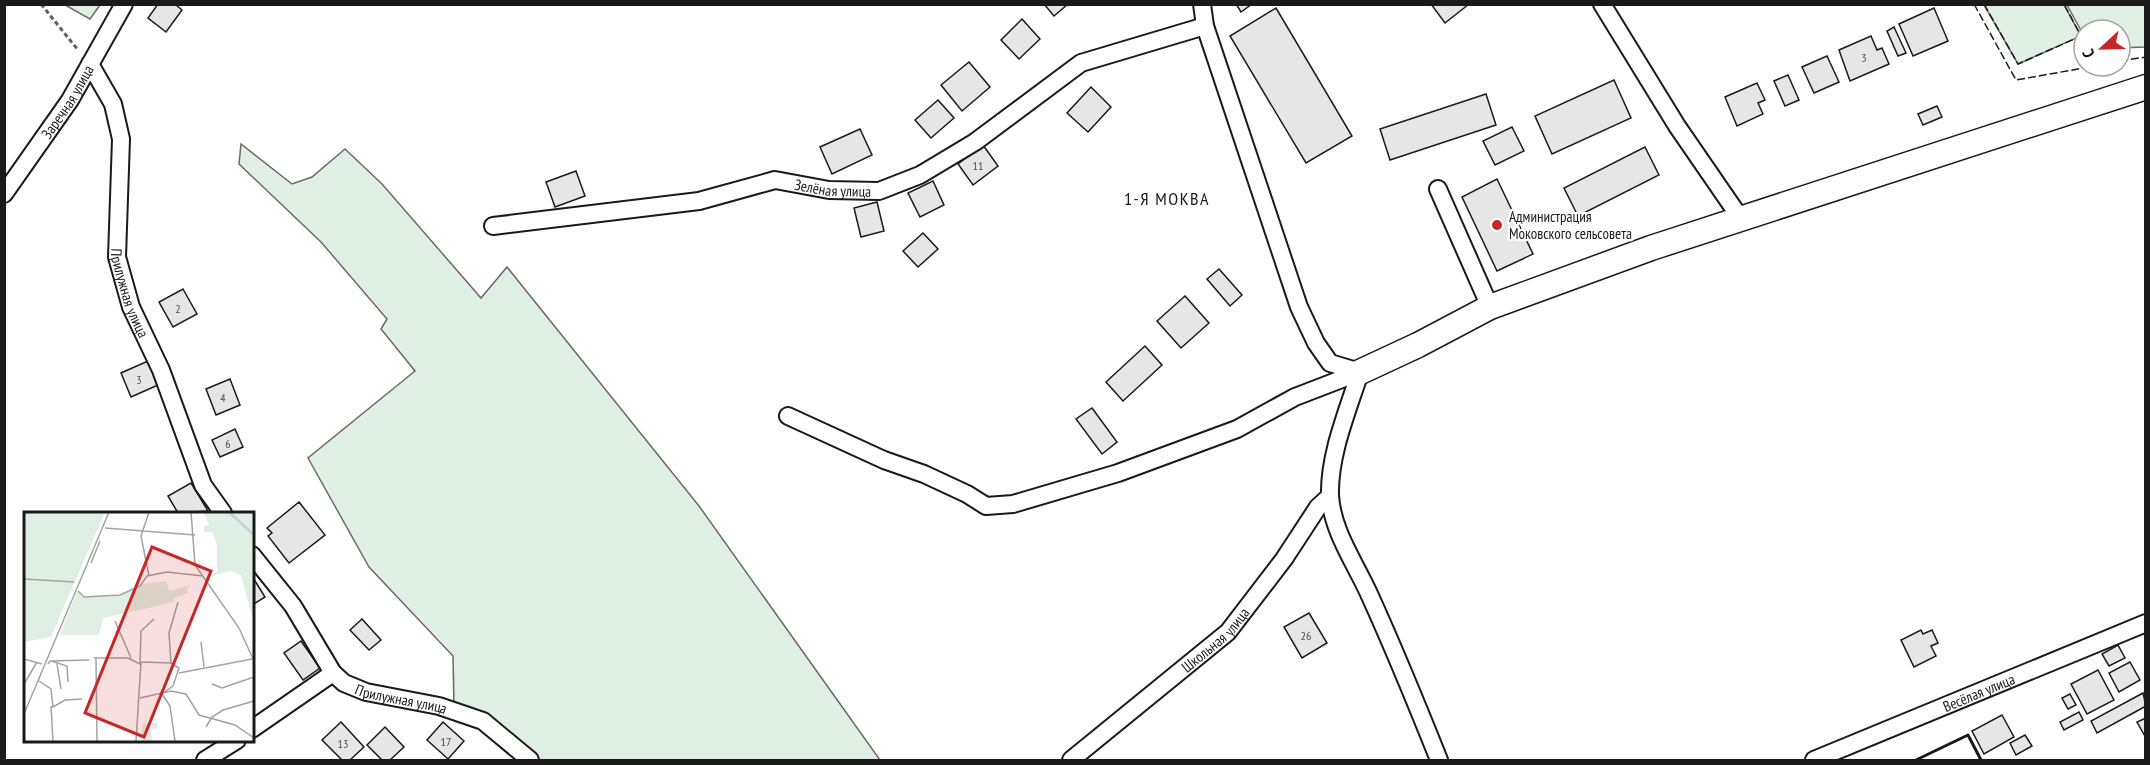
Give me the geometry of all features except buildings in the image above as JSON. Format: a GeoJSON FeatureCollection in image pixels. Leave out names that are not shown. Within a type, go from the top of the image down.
{"type":"FeatureCollection","features":[{"type":"Feature","properties":{"kind":"street","name":"Заречная улица"},"geometry":{"type":"LineString","coordinates":[[4,194],[70,100],[124,4]]}},
{"type":"Feature","properties":{"kind":"street"},"geometry":{"type":"LineString","coordinates":[[1202,4],[1205,26],[1299,308],[1316,343],[1330,363],[1360,372]]}},
{"type":"Feature","properties":{"kind":"street"},"geometry":{"type":"LineString","coordinates":[[1602,4],[1677,126],[1741,219]]}},
{"type":"Feature","properties":{"kind":"street","name":"Зелёная улица"},"geometry":{"type":"LineString","coordinates":[[493,226],[699,201],[775,180],[829,190],[879,191],[920,175],[975,142],[1081,63],[1205,26]]}},
{"type":"Feature","properties":{"kind":"street","name":"Прилужная улица"},"geometry":{"type":"LineString","coordinates":[[90,64],[114,104],[121,139],[117,257],[131,306],[161,370],[203,485],[222,512]]}},
{"type":"Feature","properties":{"kind":"street"},"geometry":{"type":"LineString","coordinates":[[788,416],[884,460],[924,474],[967,494],[986,506],[1013,504],[1118,473],[1237,429],[1295,397],[1360,372],[1490,307],[1651,248],[2145,87]]}},
{"type":"Feature","properties":{"kind":"street"},"geometry":{"type":"LineString","coordinates":[[1438,189],[1490,307]]}},
{"type":"Feature","properties":{"kind":"street"},"geometry":{"type":"LineString","coordinates":[[1360,372],[1337,449],[1330,495],[1338,535],[1358,570],[1401,664],[1439,760]]}},
{"type":"Feature","properties":{"kind":"street","name":"Школьная улица"},"geometry":{"type":"LineString","coordinates":[[1071,760],[1228,632],[1284,559],[1318,507],[1330,495]]}},
{"type":"Feature","properties":{"kind":"street","name":"Прилужная улица"},"geometry":{"type":"LineString","coordinates":[[254,557],[294,606],[333,673],[345,683],[366,692],[439,706],[483,722],[530,760]]}},
{"type":"Feature","properties":{"kind":"street","name":"Весёлая улица"},"geometry":{"type":"LineString","coordinates":[[1814,760],[2145,623]]}},
{"type":"Feature","properties":{"kind":"street"},"geometry":{"type":"LineString","coordinates":[[254,728],[333,673]]}},
{"type":"Feature","properties":{"kind":"street"},"geometry":{"type":"LineString","coordinates":[[205,760],[235,741]]}},
{"type":"Feature","properties":{"kind":"path"},"geometry":{"type":"LineString","coordinates":[[41,4],[90,64]]}},
{"type":"Feature","properties":{"kind":"green space"},"geometry":{"type":"Polygon","coordinates":[[[100,4],[90,19],[65,5],[100,4]]]}},
{"type":"Feature","properties":{"kind":"green space"},"geometry":{"type":"Polygon","coordinates":[[[1984,5],[2064,5],[2072,20],[2072,40],[2018,64],[1984,5]]]}},
{"type":"Feature","properties":{"kind":"green space"},"geometry":{"type":"Polygon","coordinates":[[[2067,5],[2145,5],[2145,47],[2132,48],[2132,18],[2074,18],[2067,5]]]}},
{"type":"Feature","properties":{"kind":"green space"},"geometry":{"type":"Polygon","coordinates":[[[241,144],[292,184],[312,177],[345,149],[382,184],[481,298],[507,267],[699,506],[880,760],[537,760],[454,707],[453,656],[369,567],[308,458],[415,371],[381,329],[387,319],[321,242],[239,164],[241,144]]]}},
{"type":"Feature","properties":{"kind":"fence"},"geometry":{"type":"LineString","coordinates":[[1974,4],[2016,80],[2072,70]]}},
{"type":"Feature","properties":{"kind":"fence"},"geometry":{"type":"LineString","coordinates":[[1984,4],[2018,64],[2081,36],[2064,4]]}},
{"type":"Feature","properties":{"kind":"fence"},"geometry":{"type":"LineString","coordinates":[[2132,59],[2146,57]]}},
{"type":"Feature","properties":{"kind":"wall"},"geometry":{"type":"LineString","coordinates":[[1916,760],[1968,735],[1981,760]]}},
{"type":"Feature","properties":{"kind":"place","name":"Администрация Моковского сельсовета"},"geometry":{"type":"Point","coordinates":[1497,225]}},
{"type":"Feature","properties":{"kind":"district","name":"1-Я МОКВА"},"geometry":{"type":"Point","coordinates":[1167,198]}}]}
